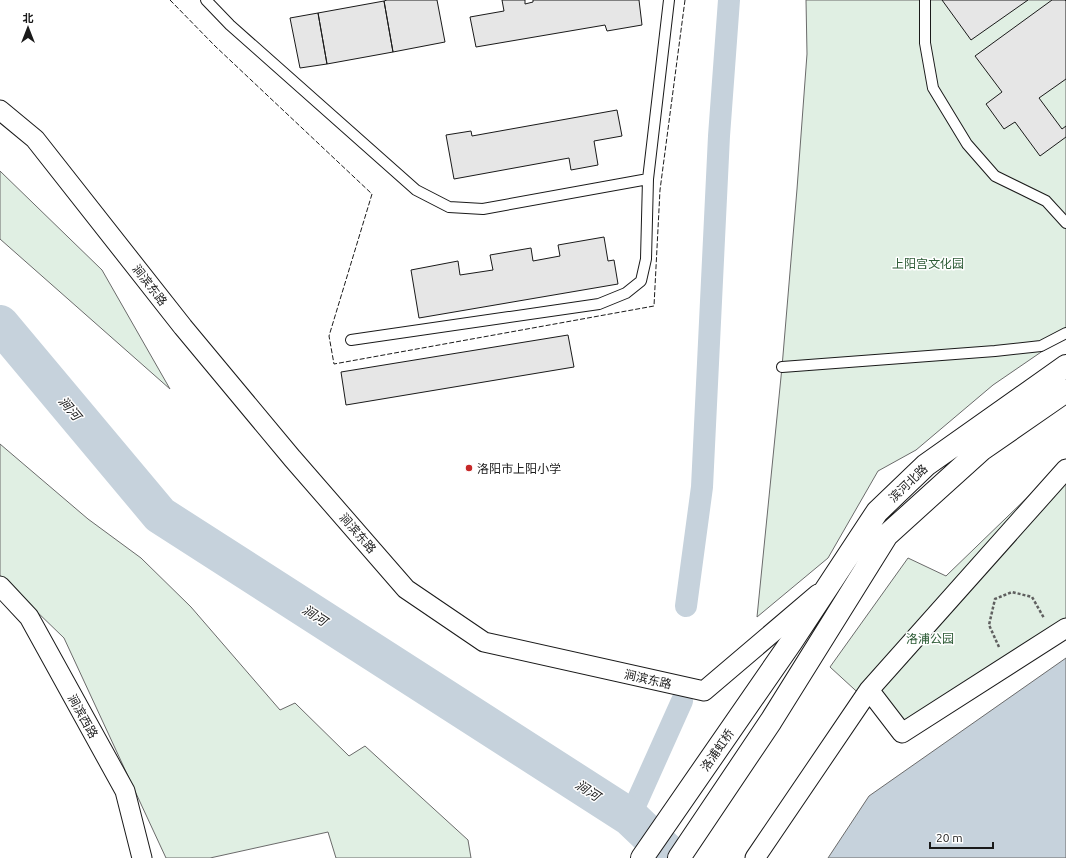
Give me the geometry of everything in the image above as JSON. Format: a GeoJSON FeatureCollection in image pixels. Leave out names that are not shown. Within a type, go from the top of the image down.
{"type":"FeatureCollection","features":[{"type":"Feature","properties":{"kind":"main road","name":"滨河北路"},"geometry":{"type":"LineString","coordinates":[[792,641],[877,512],[926,465],[1066,366]]}},
{"type":"Feature","properties":{"kind":"main road","name":"滨河北路"},"geometry":{"type":"LineString","coordinates":[[679,858],[771,721],[888,535],[981,450],[1066,391]]}},
{"type":"Feature","properties":{"kind":"main road","name":"洛浦虹桥"},"geometry":{"type":"LineString","coordinates":[[642,858],[792,641]]}},
{"type":"Feature","properties":{"kind":"street","name":"涧滨东路"},"geometry":{"type":"LineString","coordinates":[[0,110],[35,139],[188,333],[292,458],[406,589],[484,642],[704,691],[822,591],[828,588]]}},
{"type":"Feature","properties":{"kind":"street"},"geometry":{"type":"LineString","coordinates":[[755,858],[869,690],[1066,469]]}},
{"type":"Feature","properties":{"kind":"street","name":"涧滨西路"},"geometry":{"type":"LineString","coordinates":[[0,586],[30,618],[125,791],[142,858]]}},
{"type":"Feature","properties":{"kind":"street"},"geometry":{"type":"LineString","coordinates":[[869,690],[902,733],[1010,662],[1061,631]]}},
{"type":"Feature","properties":{"kind":"lane"},"geometry":{"type":"LineString","coordinates":[[206,0],[230,25],[416,190],[449,207],[484,209],[648,179]]}},
{"type":"Feature","properties":{"kind":"lane"},"geometry":{"type":"LineString","coordinates":[[351,340],[599,304],[626,293],[641,281],[646,259],[648,179],[669,0]]}},
{"type":"Feature","properties":{"kind":"lane"},"geometry":{"type":"LineString","coordinates":[[925,0],[925,43],[933,88],[967,144],[995,176],[1046,201],[1066,223]]}},
{"type":"Feature","properties":{"kind":"lane"},"geometry":{"type":"LineString","coordinates":[[782,367],[1041,346],[1066,333]]}},
{"type":"Feature","properties":{"kind":"path"},"geometry":{"type":"LineString","coordinates":[[1010,662],[1001,651],[989,624],[995,599],[1012,592],[1032,597],[1061,631]]}},
{"type":"Feature","properties":{"kind":"green space","name":"上阳宫文化园"},"geometry":{"type":"Polygon","coordinates":[[[806,0],[1066,0],[1066,335],[993,385],[916,450],[878,471],[828,558],[757,617],[782,367],[797,189],[807,54],[806,0]]]}},
{"type":"Feature","properties":{"kind":"green space"},"geometry":{"type":"Polygon","coordinates":[[[0,171],[102,270],[170,389],[0,239],[0,171]]]}},
{"type":"Feature","properties":{"kind":"green space"},"geometry":{"type":"Polygon","coordinates":[[[0,444],[88,519],[141,558],[191,607],[280,710],[295,703],[349,756],[365,746],[468,840],[471,858],[336,858],[328,832],[210,858],[166,858],[64,638],[0,576],[0,444]]]}},
{"type":"Feature","properties":{"kind":"green space","name":"洛浦公园"},"geometry":{"type":"Polygon","coordinates":[[[1066,460],[1066,628],[902,733],[830,667],[908,558],[946,576],[1066,460]]]}},
{"type":"Feature","properties":{"kind":"shaded area"},"geometry":{"type":"Polygon","coordinates":[[[1066,658],[1066,858],[828,858],[869,796],[1066,658]]]}},
{"type":"Feature","properties":{"kind":"building"},"geometry":{"type":"Polygon","coordinates":[[[437,0],[445,42],[393,52],[384,1],[437,0]]]}},
{"type":"Feature","properties":{"kind":"building"},"geometry":{"type":"Polygon","coordinates":[[[502,0],[525,0],[525,4],[533,2],[533,0],[639,0],[642,25],[607,31],[605,25],[476,47],[470,17],[504,11],[502,0]]]}},
{"type":"Feature","properties":{"kind":"building"},"geometry":{"type":"Polygon","coordinates":[[[942,0],[1028,0],[971,40],[942,0]]]}},
{"type":"Feature","properties":{"kind":"building"},"geometry":{"type":"Polygon","coordinates":[[[1052,0],[1066,1],[1066,79],[1039,98],[1062,129],[1066,126],[1066,137],[1040,156],[1015,122],[1004,129],[986,104],[1002,92],[975,56],[1052,0]]]}},
{"type":"Feature","properties":{"kind":"building"},"geometry":{"type":"Polygon","coordinates":[[[384,1],[393,52],[327,64],[318,13],[384,1]]]}},
{"type":"Feature","properties":{"kind":"building"},"geometry":{"type":"Polygon","coordinates":[[[318,13],[327,64],[300,68],[290,18],[318,13]]]}},
{"type":"Feature","properties":{"kind":"building"},"geometry":{"type":"Polygon","coordinates":[[[617,110],[622,136],[594,141],[598,165],[571,170],[569,158],[454,179],[446,135],[471,131],[472,136],[617,110]]]}},
{"type":"Feature","properties":{"kind":"building"},"geometry":{"type":"Polygon","coordinates":[[[604,237],[608,261],[614,260],[618,284],[419,318],[411,270],[458,261],[460,275],[493,270],[490,255],[531,248],[533,261],[560,256],[558,245],[604,237]]]}},
{"type":"Feature","properties":{"kind":"building"},"geometry":{"type":"Polygon","coordinates":[[[568,335],[574,367],[346,405],[341,372],[568,335]]]}},
{"type":"Feature","properties":{"kind":"waterway"},"geometry":{"type":"LineString","coordinates":[[686,606],[702,487],[719,136],[729,0]]}},
{"type":"Feature","properties":{"kind":"waterway","name":"涧河"},"geometry":{"type":"LineString","coordinates":[[0,324],[160,515],[630,817],[673,858]]}},
{"type":"Feature","properties":{"kind":"waterway"},"geometry":{"type":"LineString","coordinates":[[630,817],[682,701]]}},
{"type":"Feature","properties":{"kind":"fence"},"geometry":{"type":"LineString","coordinates":[[170,0],[215,46],[372,194],[329,336],[334,364],[654,306],[660,190],[685,0]]}},
{"type":"Feature","properties":{"kind":"place","name":"洛阳市上阳小学"},"geometry":{"type":"Point","coordinates":[469,468]}}]}
